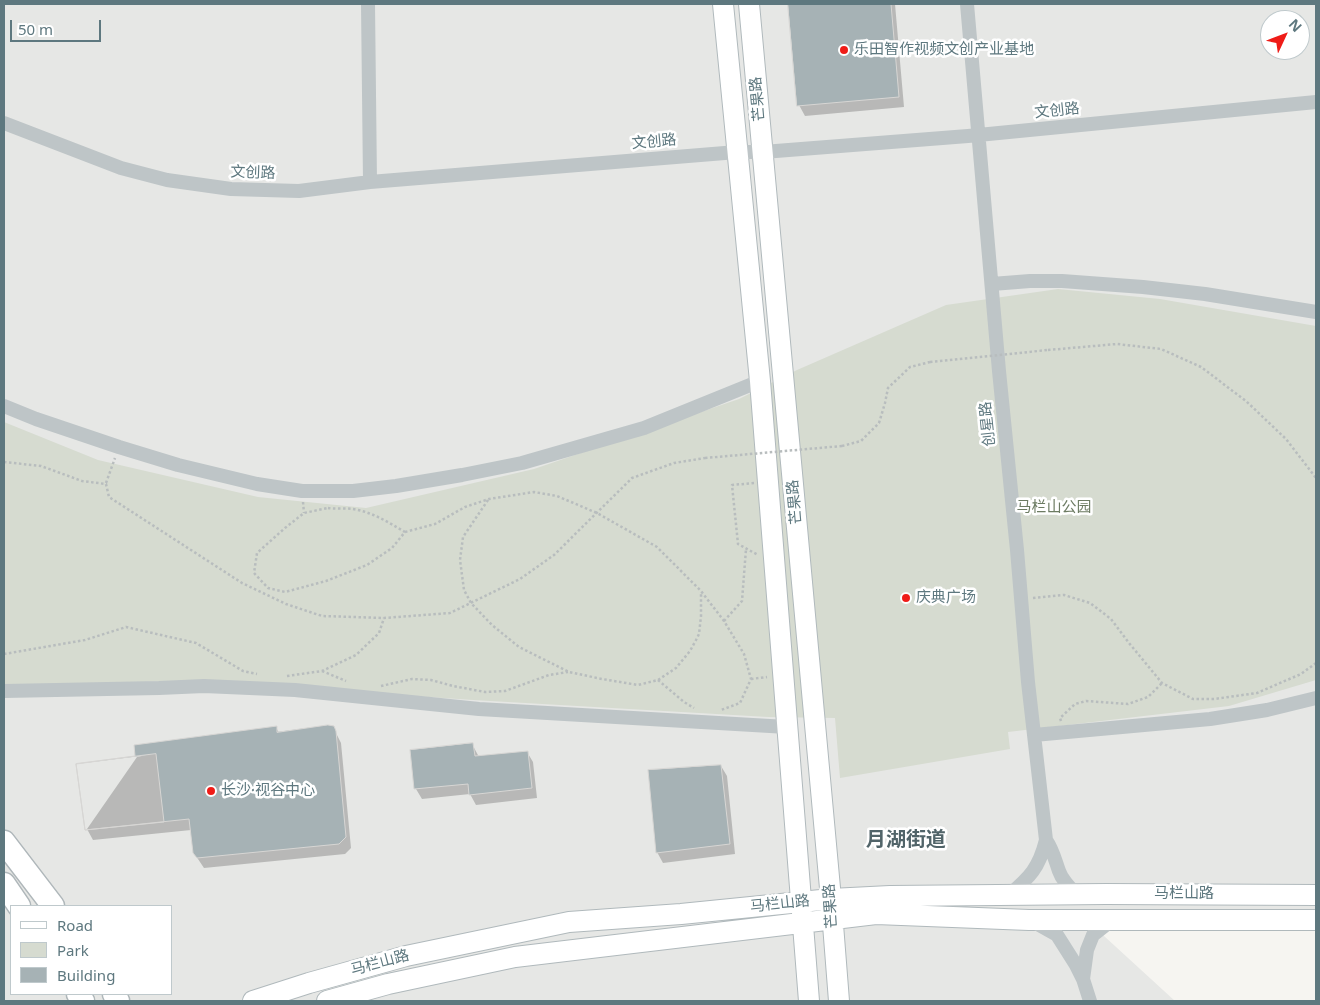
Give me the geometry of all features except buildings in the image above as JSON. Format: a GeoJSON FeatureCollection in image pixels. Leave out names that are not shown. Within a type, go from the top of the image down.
{"type":"FeatureCollection","features":[{"type":"Feature","properties":{"kind":"main road","name":"芒果路"},"geometry":{"type":"LineString","coordinates":[[723,4],[760,381],[809,1001]]}},
{"type":"Feature","properties":{"kind":"main road","name":"芒果路"},"geometry":{"type":"LineString","coordinates":[[749,4],[839,1001]]}},
{"type":"Feature","properties":{"kind":"main road"},"geometry":{"type":"LineString","coordinates":[[4,842],[52,905]]}},
{"type":"Feature","properties":{"kind":"main road"},"geometry":{"type":"LineString","coordinates":[[4,884],[19,905]]}},
{"type":"Feature","properties":{"kind":"main road","name":"马栏山路"},"geometry":{"type":"LineString","coordinates":[[254,1001],[309,983],[406,956],[569,922],[681,914],[831,898],[1076,894],[1316,895]]}},
{"type":"Feature","properties":{"kind":"main road","name":"马栏山路"},"geometry":{"type":"LineString","coordinates":[[327,1001],[388,984],[515,957],[876,914],[1030,920],[1316,920]]}},
{"type":"Feature","properties":{"kind":"street"},"geometry":{"type":"LineString","coordinates":[[368,4],[370,182]]}},
{"type":"Feature","properties":{"kind":"street","name":"创星路"},"geometry":{"type":"LineString","coordinates":[[967,4],[1028,682],[1046,840]]}},
{"type":"Feature","properties":{"kind":"street","name":"文创路"},"geometry":{"type":"LineString","coordinates":[[4,123],[121,168],[167,180],[231,190],[299,191],[370,182],[737,152],[763,152],[979,135],[1316,102]]}},
{"type":"Feature","properties":{"kind":"street"},"geometry":{"type":"LineString","coordinates":[[992,284],[1054,281],[1143,287],[1205,294],[1316,312]]}},
{"type":"Feature","properties":{"kind":"street"},"geometry":{"type":"LineString","coordinates":[[4,406],[119,447],[178,465],[266,485],[302,491],[353,491],[462,475],[522,463],[644,428],[760,381]]}},
{"type":"Feature","properties":{"kind":"street"},"geometry":{"type":"LineString","coordinates":[[4,691],[204,686],[295,690],[479,709],[787,727]]}},
{"type":"Feature","properties":{"kind":"street"},"geometry":{"type":"LineString","coordinates":[[1034,735],[1210,719],[1267,710],[1316,698]]}},
{"type":"Feature","properties":{"kind":"street"},"geometry":{"type":"LineString","coordinates":[[1046,840],[1053,851],[1059,872],[1067,886],[1076,894]]}},
{"type":"Feature","properties":{"kind":"street"},"geometry":{"type":"LineString","coordinates":[[1009,895],[1033,873],[1043,853],[1046,840]]}},
{"type":"Feature","properties":{"kind":"street"},"geometry":{"type":"LineString","coordinates":[[1030,920],[1057,935],[1076,965],[1090,1001]]}},
{"type":"Feature","properties":{"kind":"street"},"geometry":{"type":"LineString","coordinates":[[1083,979],[1087,950],[1094,935],[1112,920]]}},
{"type":"Feature","properties":{"kind":"path"},"geometry":{"type":"LineString","coordinates":[[119,447],[106,484],[108,497],[242,583],[286,604],[322,616],[384,618],[450,613],[520,579],[554,555],[632,478],[674,463],[705,458],[842,446],[861,441],[879,423],[886,404],[888,388],[910,368],[930,362],[1117,344],[1161,349],[1201,367],[1246,401],[1280,433],[1316,478]]}},
{"type":"Feature","properties":{"kind":"path"},"geometry":{"type":"LineString","coordinates":[[4,462],[41,466],[82,481],[106,484]]}},
{"type":"Feature","properties":{"kind":"path"},"geometry":{"type":"LineString","coordinates":[[768,482],[732,485],[738,544],[774,565]]}},
{"type":"Feature","properties":{"kind":"path"},"geometry":{"type":"LineString","coordinates":[[405,532],[384,519],[368,512],[353,509],[328,508],[304,513],[257,553],[254,573],[268,588],[285,592],[367,565],[392,548],[405,532],[435,524],[465,507],[489,499],[534,492],[558,496],[597,513],[657,547],[701,591],[724,621],[744,654],[751,679],[740,703],[716,712]]}},
{"type":"Feature","properties":{"kind":"path"},"geometry":{"type":"LineString","coordinates":[[489,499],[463,537],[460,560],[464,590],[471,603],[492,625],[519,647],[569,672],[638,685],[658,680],[676,668],[690,651],[699,634],[701,591]]}},
{"type":"Feature","properties":{"kind":"path"},"geometry":{"type":"LineString","coordinates":[[724,621],[742,601],[746,549]]}},
{"type":"Feature","properties":{"kind":"path"},"geometry":{"type":"LineString","coordinates":[[266,594],[268,588]]}},
{"type":"Feature","properties":{"kind":"path"},"geometry":{"type":"LineString","coordinates":[[1021,599],[1064,595],[1090,603],[1111,619],[1162,684],[1193,700],[1214,699],[1267,690],[1301,674],[1316,663]]}},
{"type":"Feature","properties":{"kind":"path"},"geometry":{"type":"LineString","coordinates":[[280,677],[322,671],[356,655],[379,633],[384,618]]}},
{"type":"Feature","properties":{"kind":"path"},"geometry":{"type":"LineString","coordinates":[[4,654],[85,640],[126,627],[196,643],[244,671],[262,676]]}},
{"type":"Feature","properties":{"kind":"path"},"geometry":{"type":"LineString","coordinates":[[322,671],[345,681],[354,682]]}},
{"type":"Feature","properties":{"kind":"path"},"geometry":{"type":"LineString","coordinates":[[380,699],[380,686],[412,679],[431,680],[485,692],[505,691],[549,675],[569,672]]}},
{"type":"Feature","properties":{"kind":"path"},"geometry":{"type":"LineString","coordinates":[[658,680],[684,702],[697,710]]}},
{"type":"Feature","properties":{"kind":"path"},"geometry":{"type":"LineString","coordinates":[[1065,731],[1060,718],[1075,704],[1086,701],[1128,704],[1148,697],[1162,684]]}},
{"type":"Feature","properties":{"kind":"shaded area"},"geometry":{"type":"Polygon","coordinates":[[[4,4],[1316,4],[1316,915],[1080,914],[1175,1001],[4,1001],[4,4]]]}},
{"type":"Feature","properties":{"kind":"green space","name":"马栏山公园"},"geometry":{"type":"Polygon","coordinates":[[[1058,289],[1160,299],[1316,326],[1316,680],[1229,706],[1008,732],[1010,749],[840,778],[835,718],[768,717],[248,685],[4,685],[4,422],[98,460],[258,497],[366,508],[534,469],[739,399],[797,370],[946,305],[1058,289]]]}},
{"type":"Feature","properties":{"kind":"place","name":"乐田智作视频文创产业基地"},"geometry":{"type":"Point","coordinates":[844,50]}},
{"type":"Feature","properties":{"kind":"place","name":"庆典广场"},"geometry":{"type":"Point","coordinates":[906,598]}},
{"type":"Feature","properties":{"kind":"place","name":"长沙·视谷中心"},"geometry":{"type":"Point","coordinates":[211,791]}},
{"type":"Feature","properties":{"kind":"district","name":"月湖街道"},"geometry":{"type":"Point","coordinates":[906,840]}}]}
